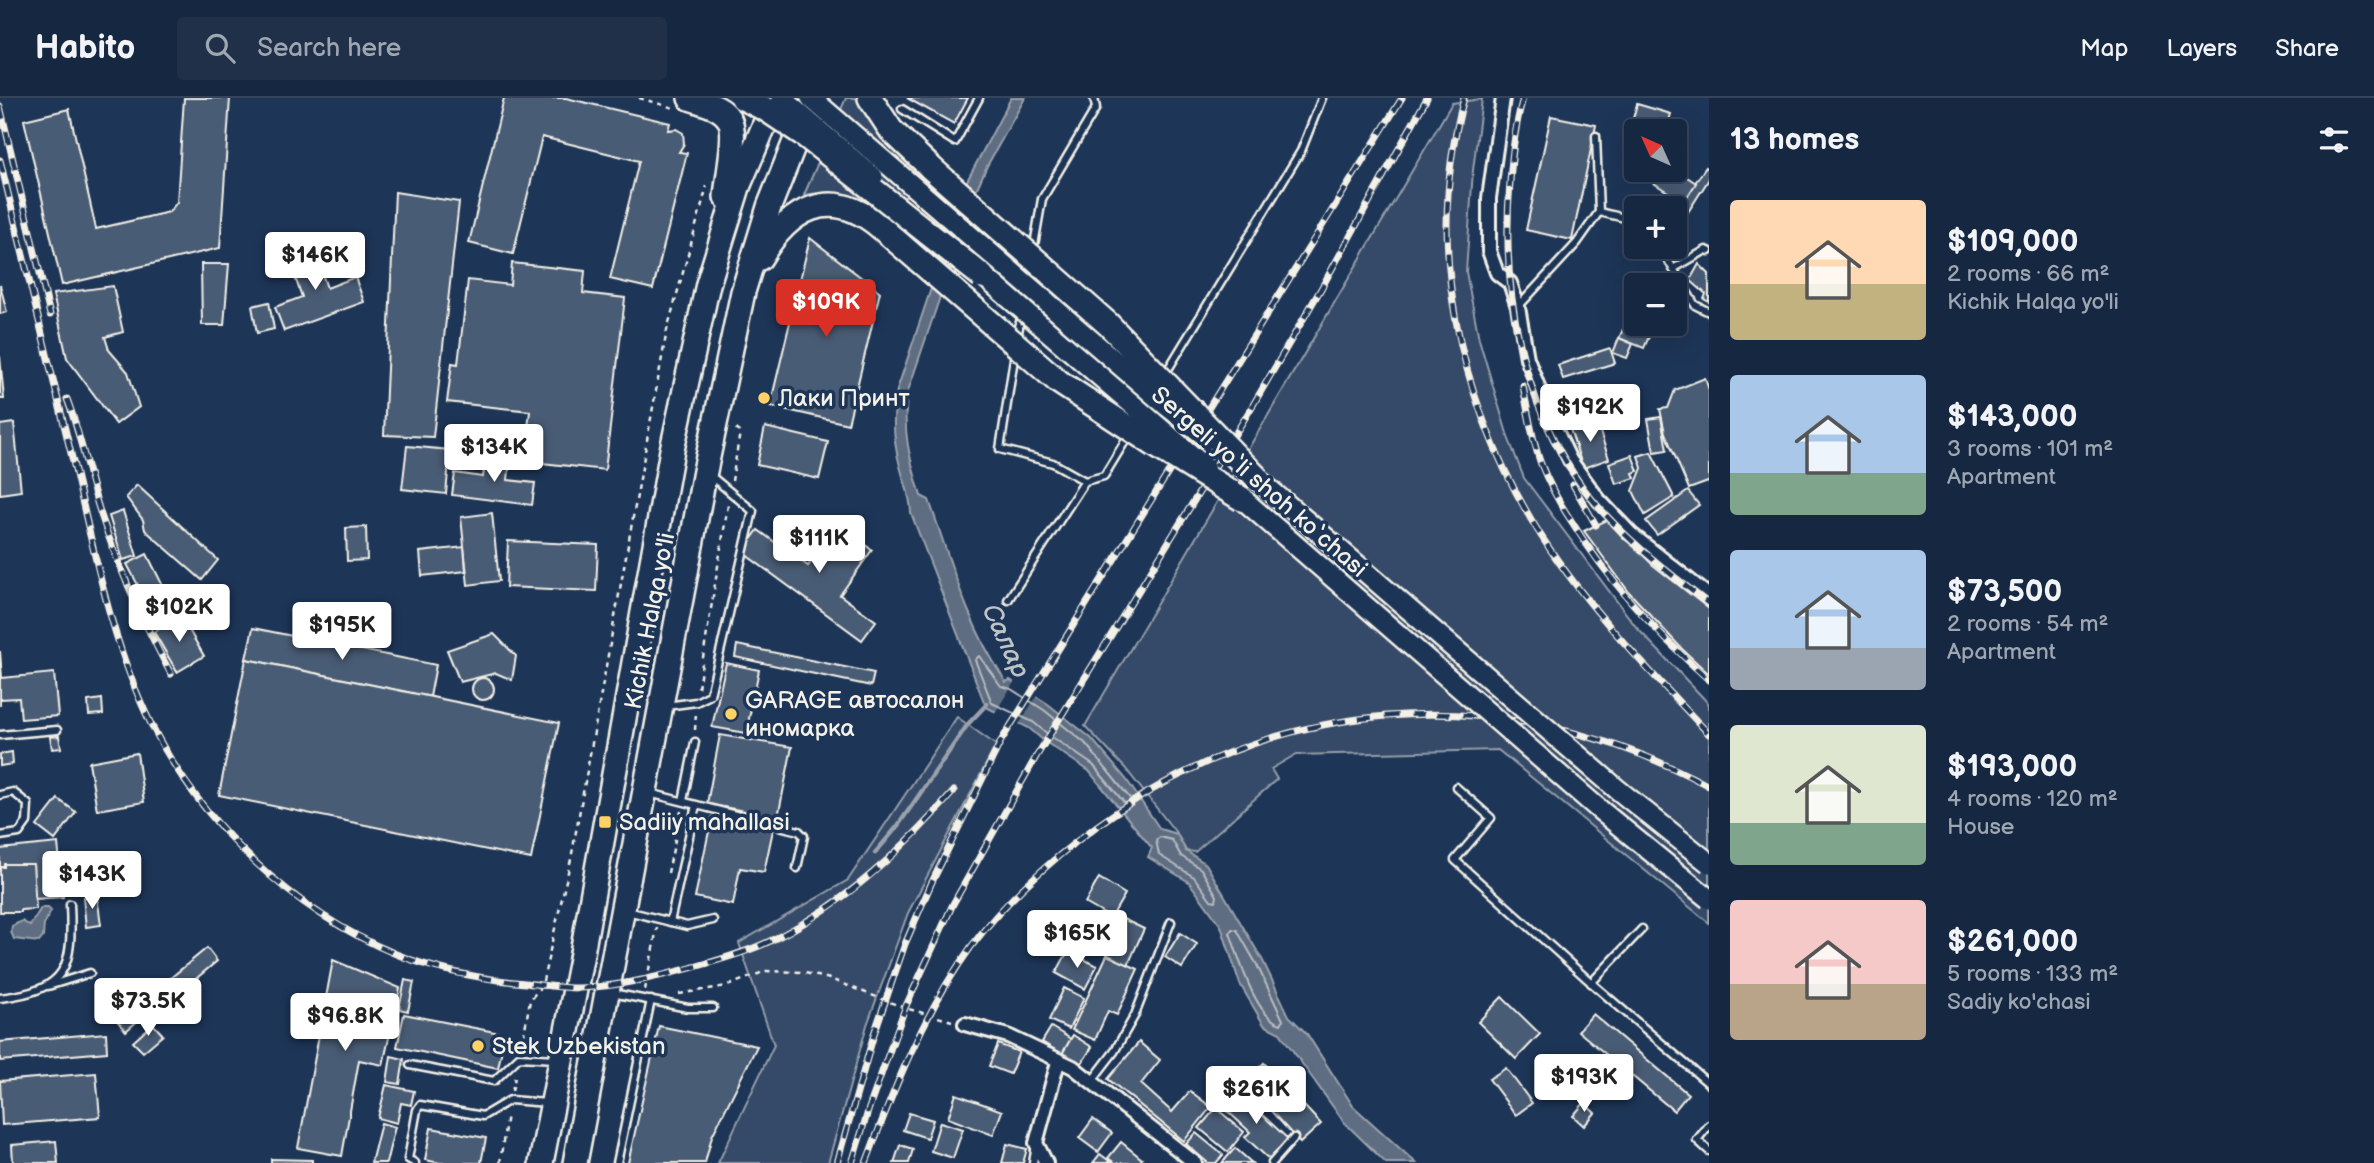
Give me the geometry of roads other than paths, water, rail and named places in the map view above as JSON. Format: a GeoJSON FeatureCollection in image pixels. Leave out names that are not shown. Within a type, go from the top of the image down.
{"type":"FeatureCollection","features":[{"type":"Feature","properties":{"kind":"highway"},"geometry":{"type":"LineString","coordinates":[[690,98],[717,108],[729,119],[732,127],[723,231]]}},
{"type":"Feature","properties":{"kind":"highway"},"geometry":{"type":"LineString","coordinates":[[743,98],[803,134],[982,276]]}},
{"type":"Feature","properties":{"kind":"highway","name":"Kichik Halqa yo'li"},"geometry":{"type":"LineString","coordinates":[[541,1163],[672,450],[708,284],[738,187],[779,98]]}},
{"type":"Feature","properties":{"kind":"highway","name":"Kichik Halqa yo'li"},"geometry":{"type":"LineString","coordinates":[[575,1163],[705,471],[743,292],[773,197],[812,98]]}},
{"type":"Feature","properties":{"kind":"highway"},"geometry":{"type":"LineString","coordinates":[[870,98],[891,130],[1108,324],[1258,478]]}},
{"type":"Feature","properties":{"kind":"highway"},"geometry":{"type":"LineString","coordinates":[[743,292],[770,243],[787,223],[805,210],[827,205],[859,212],[879,226],[1059,382],[1242,499]]}},
{"type":"Feature","properties":{"kind":"highway"},"geometry":{"type":"LineString","coordinates":[[612,786],[644,792]]}},
{"type":"Feature","properties":{"kind":"main road","name":"Sergeli yo‘li shoh ko‘chasi"},"geometry":{"type":"LineString","coordinates":[[779,98],[836,144],[982,276],[1600,810],[1709,898]]}},
{"type":"Feature","properties":{"kind":"main road","name":"Sergeli yo‘li shoh ko‘chasi"},"geometry":{"type":"LineString","coordinates":[[812,98],[1167,406],[1258,478],[1618,789],[1709,863]]}},
{"type":"Feature","properties":{"kind":"street"},"geometry":{"type":"LineString","coordinates":[[1503,98],[1489,198],[1489,251],[1497,273],[1510,283],[1518,307],[1527,358],[1557,434],[1576,470],[1599,500],[1631,534],[1709,596]]}},
{"type":"Feature","properties":{"kind":"street"},"geometry":{"type":"LineString","coordinates":[[965,1024],[1008,1036],[1073,1067],[1195,1163]]}},
{"type":"Feature","properties":{"kind":"street"},"geometry":{"type":"LineString","coordinates":[[1046,1163],[1036,1143],[1058,1062]]}},
{"type":"Feature","properties":{"kind":"lane"},"geometry":{"type":"LineString","coordinates":[[902,109],[955,142],[979,98]]}},
{"type":"Feature","properties":{"kind":"lane"},"geometry":{"type":"LineString","coordinates":[[1030,264],[1042,199],[1096,108],[1094,98]]}},
{"type":"Feature","properties":{"kind":"lane"},"geometry":{"type":"LineString","coordinates":[[1008,600],[1085,481],[1104,476],[1301,151],[1322,98]]}},
{"type":"Feature","properties":{"kind":"lane"},"geometry":{"type":"LineString","coordinates":[[1518,307],[1577,243],[1599,212],[1596,136]]}},
{"type":"Feature","properties":{"kind":"lane"},"geometry":{"type":"LineString","coordinates":[[1599,212],[1624,218]]}},
{"type":"Feature","properties":{"kind":"lane"},"geometry":{"type":"LineString","coordinates":[[1674,270],[1706,250],[1709,251]]}},
{"type":"Feature","properties":{"kind":"lane"},"geometry":{"type":"LineString","coordinates":[[1667,259],[1695,305],[1709,312]]}},
{"type":"Feature","properties":{"kind":"lane"},"geometry":{"type":"LineString","coordinates":[[1028,277],[1000,449],[1053,463],[1085,481]]}},
{"type":"Feature","properties":{"kind":"lane"},"geometry":{"type":"LineString","coordinates":[[661,707],[696,702],[710,695],[753,511],[705,471]]}},
{"type":"Feature","properties":{"kind":"lane"},"geometry":{"type":"LineString","coordinates":[[0,735],[57,730]]}},
{"type":"Feature","properties":{"kind":"lane"},"geometry":{"type":"LineString","coordinates":[[683,801],[695,742]]}},
{"type":"Feature","properties":{"kind":"lane"},"geometry":{"type":"LineString","coordinates":[[1456,787],[1490,818],[1455,860],[1591,983],[1709,1084]]}},
{"type":"Feature","properties":{"kind":"lane"},"geometry":{"type":"LineString","coordinates":[[0,795],[13,792],[28,804],[27,822],[19,833],[0,836]]}},
{"type":"Feature","properties":{"kind":"lane"},"geometry":{"type":"LineString","coordinates":[[644,792],[799,831],[804,836],[797,868]]}},
{"type":"Feature","properties":{"kind":"lane"},"geometry":{"type":"LineString","coordinates":[[670,922],[696,805]]}},
{"type":"Feature","properties":{"kind":"lane"},"geometry":{"type":"LineString","coordinates":[[46,987],[65,967],[68,958],[71,934],[70,904]]}},
{"type":"Feature","properties":{"kind":"lane"},"geometry":{"type":"LineString","coordinates":[[622,910],[687,926],[713,920]]}},
{"type":"Feature","properties":{"kind":"lane"},"geometry":{"type":"LineString","coordinates":[[1091,1082],[1114,1052],[1135,1015],[1171,922]]}},
{"type":"Feature","properties":{"kind":"lane"},"geometry":{"type":"LineString","coordinates":[[1591,983],[1642,929]]}},
{"type":"Feature","properties":{"kind":"lane"},"geometry":{"type":"LineString","coordinates":[[0,998],[28,995],[90,973]]}},
{"type":"Feature","properties":{"kind":"lane"},"geometry":{"type":"LineString","coordinates":[[606,992],[646,996],[688,1008],[713,1008]]}},
{"type":"Feature","properties":{"kind":"lane"},"geometry":{"type":"LineString","coordinates":[[617,1163],[646,996]]}},
{"type":"Feature","properties":{"kind":"lane"},"geometry":{"type":"LineString","coordinates":[[410,1065],[494,1081],[520,1057],[561,1059]]}},
{"type":"Feature","properties":{"kind":"lane"},"geometry":{"type":"LineString","coordinates":[[415,1163],[408,1159],[420,1105],[484,1116],[510,1100],[553,1103]]}},
{"type":"Feature","properties":{"kind":"lane"},"geometry":{"type":"LineString","coordinates":[[1709,1125],[1697,1140],[1709,1151]]}},
{"type":"Feature","properties":{"kind":"lane"},"geometry":{"type":"LineString","coordinates":[[1272,1163],[1294,1138]]}},
{"type":"Feature","properties":{"kind":"lane"},"geometry":{"type":"LineString","coordinates":[[1032,1163],[1036,1143]]}},
{"type":"Feature","properties":{"kind":"water","name":"Салар"},"geometry":{"type":"Polygon","coordinates":[[[1011,98],[1025,98],[977,188],[908,391],[906,431],[921,496],[929,500],[971,616],[1006,682],[1010,680],[1048,704],[1091,738],[1126,779],[1160,829],[1177,834],[1186,851],[1206,864],[1263,961],[1289,1016],[1307,1034],[1353,1106],[1416,1163],[1386,1163],[1344,1122],[1280,1033],[1264,1025],[1240,984],[1221,926],[1189,882],[1148,857],[1152,848],[1089,771],[1029,728],[986,707],[911,513],[895,438],[894,409],[897,390],[967,181],[1011,98]]]}},
{"type":"Feature","properties":{"kind":"water"},"geometry":{"type":"Polygon","coordinates":[[[41,908],[51,911],[39,942],[14,939],[12,926],[22,921],[30,926],[41,908]]]}},
{"type":"Feature","properties":{"kind":"waterway"},"geometry":{"type":"LineString","coordinates":[[875,853],[897,827],[968,724],[987,704]]}},
{"type":"Feature","properties":{"kind":"railway"},"geometry":{"type":"LineString","coordinates":[[837,1163],[874,1034],[905,944],[931,884],[1001,741],[1402,98]]}},
{"type":"Feature","properties":{"kind":"railway"},"geometry":{"type":"LineString","coordinates":[[852,1163],[905,1008],[953,904],[1036,757],[1253,405],[1427,98]]}},
{"type":"Feature","properties":{"kind":"railway"},"geometry":{"type":"LineString","coordinates":[[1464,98],[1452,153],[1447,208],[1449,264],[1456,319],[1468,373],[1486,426],[1508,477],[1535,526],[1573,582],[1709,734]]}},
{"type":"Feature","properties":{"kind":"railway"},"geometry":{"type":"LineString","coordinates":[[1523,98],[1516,129],[1508,222],[1513,303],[1530,382],[1562,455],[1584,489],[1627,536],[1709,604]]}},
{"type":"Feature","properties":{"kind":"railway"},"geometry":{"type":"LineString","coordinates":[[0,106],[50,315]]}},
{"type":"Feature","properties":{"kind":"railway"},"geometry":{"type":"LineString","coordinates":[[0,160],[106,599],[137,694],[172,761],[224,830],[286,889],[321,914],[396,954],[476,977],[572,988],[637,981],[741,953],[795,928],[869,876],[892,856],[954,791]]}},
{"type":"Feature","properties":{"kind":"railway"},"geometry":{"type":"LineString","coordinates":[[1523,386],[1541,464],[1551,487],[1586,544],[1634,606],[1709,680]]}},
{"type":"Feature","properties":{"kind":"railway"},"geometry":{"type":"LineString","coordinates":[[67,399],[115,554],[141,615],[171,674]]}},
{"type":"Feature","properties":{"kind":"railway"},"geometry":{"type":"LineString","coordinates":[[1573,485],[1596,525]]}},
{"type":"Feature","properties":{"kind":"railway"},"geometry":{"type":"LineString","coordinates":[[866,1163],[899,1079],[925,1024],[954,972],[995,917],[1051,862],[1081,838],[1153,790],[1228,753],[1307,729],[1387,716],[1468,715],[1549,727],[1630,750],[1709,786]]}},
{"type":"Feature","properties":{"kind":"place","name":"Лаки Принт"},"geometry":{"type":"Point","coordinates":[764,398]}},
{"type":"Feature","properties":{"kind":"place","name":"GARAGE автосалон иномарка"},"geometry":{"type":"Point","coordinates":[731,714]}},
{"type":"Feature","properties":{"kind":"place","name":"Sadiiy mahallasi"},"geometry":{"type":"Point","coordinates":[605,822]}},
{"type":"Feature","properties":{"kind":"place","name":"Stek Uzbekistan"},"geometry":{"type":"Point","coordinates":[478,1046]}}]}
